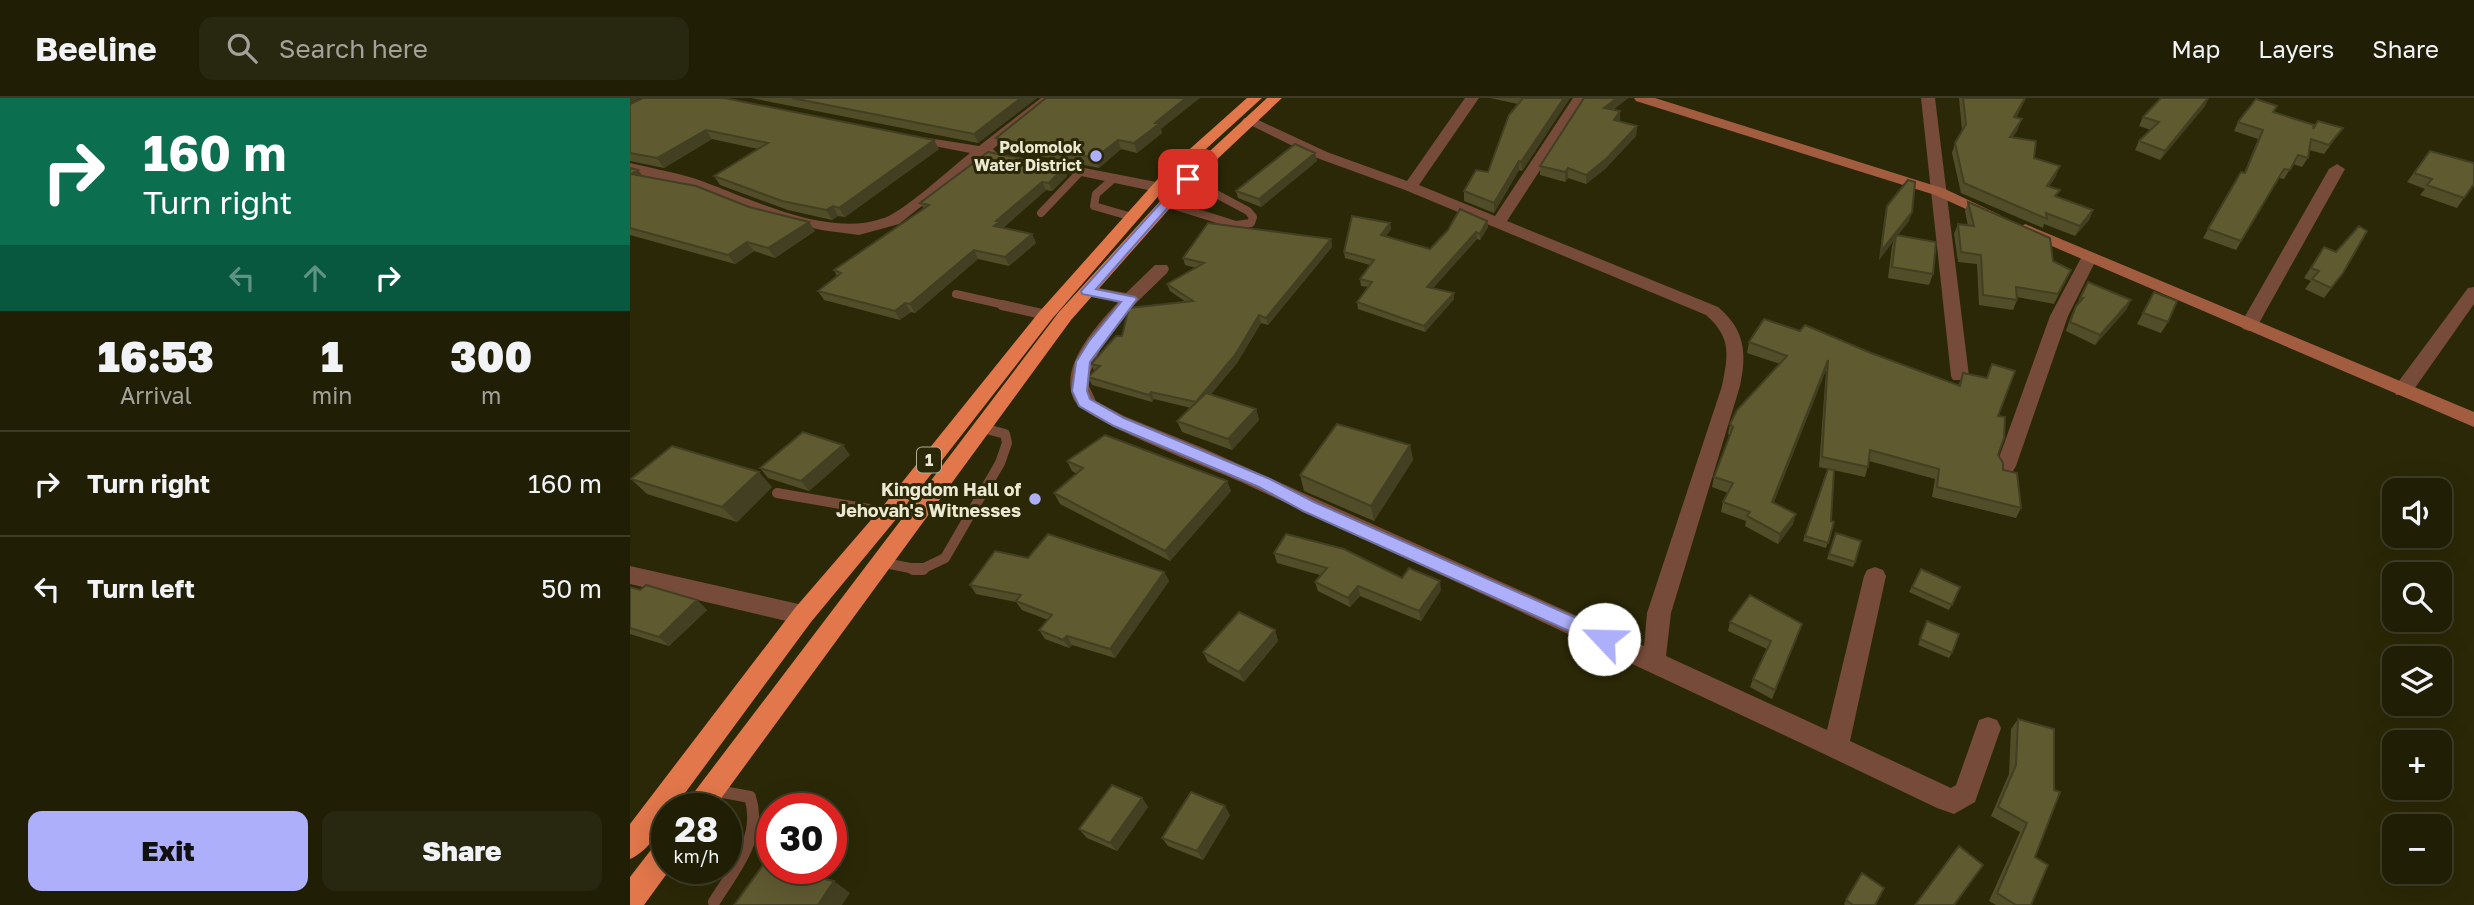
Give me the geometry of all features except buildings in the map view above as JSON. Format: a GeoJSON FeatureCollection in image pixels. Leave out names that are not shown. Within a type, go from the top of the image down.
{"type":"FeatureCollection","features":[{"type":"Feature","properties":{"kind":"highway","name":"1"},"geometry":{"type":"LineString","coordinates":[[710,793],[1065,316],[1172,190],[1193,152],[1255,98]]}},
{"type":"Feature","properties":{"kind":"highway","name":"1"},"geometry":{"type":"LineString","coordinates":[[630,846],[803,615],[890,512],[1046,314],[1132,217],[1172,190],[1275,98]]}},
{"type":"Feature","properties":{"kind":"highway"},"geometry":{"type":"LineString","coordinates":[[630,900],[651,872]]}},
{"type":"Feature","properties":{"kind":"street"},"geometry":{"type":"LineString","coordinates":[[630,168],[709,189],[762,211],[821,225],[859,230],[894,221],[1050,98]]}},
{"type":"Feature","properties":{"kind":"street"},"geometry":{"type":"LineString","coordinates":[[1410,187],[1472,98]]}},
{"type":"Feature","properties":{"kind":"street"},"geometry":{"type":"LineString","coordinates":[[1498,223],[1580,98]]}},
{"type":"Feature","properties":{"kind":"street"},"geometry":{"type":"LineString","coordinates":[[1641,98],[1940,192],[2089,258],[2474,420]]}},
{"type":"Feature","properties":{"kind":"street"},"geometry":{"type":"LineString","coordinates":[[1928,98],[1960,376]]}},
{"type":"Feature","properties":{"kind":"street"},"geometry":{"type":"LineString","coordinates":[[1249,121],[1322,155],[1410,187],[1712,311],[1731,329],[1737,359],[1731,386],[1659,613],[1654,661]]}},
{"type":"Feature","properties":{"kind":"street"},"geometry":{"type":"LineString","coordinates":[[888,132],[1172,190]]}},
{"type":"Feature","properties":{"kind":"street"},"geometry":{"type":"LineString","coordinates":[[2249,325],[2337,169]]}},
{"type":"Feature","properties":{"kind":"street"},"geometry":{"type":"LineString","coordinates":[[2006,467],[2059,316],[2089,258]]}},
{"type":"Feature","properties":{"kind":"street"},"geometry":{"type":"LineString","coordinates":[[1161,269],[1130,299],[1083,362],[1079,391],[1084,402],[1119,422],[1254,479],[1342,522],[1654,661],[1946,799],[1954,801],[1966,793],[1988,728]]}},
{"type":"Feature","properties":{"kind":"street"},"geometry":{"type":"LineString","coordinates":[[1087,291],[1130,299]]}},
{"type":"Feature","properties":{"kind":"street"},"geometry":{"type":"LineString","coordinates":[[2403,390],[2474,292]]}},
{"type":"Feature","properties":{"kind":"street"},"geometry":{"type":"LineString","coordinates":[[630,575],[803,615]]}},
{"type":"Feature","properties":{"kind":"street"},"geometry":{"type":"LineString","coordinates":[[1836,745],[1875,576]]}},
{"type":"Feature","properties":{"kind":"lane"},"geometry":{"type":"LineString","coordinates":[[1041,213],[1080,172]]}},
{"type":"Feature","properties":{"kind":"lane"},"geometry":{"type":"LineString","coordinates":[[1113,179],[1096,194],[1094,206],[1132,217]]}},
{"type":"Feature","properties":{"kind":"lane"},"geometry":{"type":"LineString","coordinates":[[1172,190],[1248,211],[1253,217],[1251,223],[1236,225],[1172,190]]}},
{"type":"Feature","properties":{"kind":"lane"},"geometry":{"type":"LineString","coordinates":[[956,294],[1046,314]]}},
{"type":"Feature","properties":{"kind":"lane"},"geometry":{"type":"LineString","coordinates":[[880,562],[920,570],[945,558],[1000,463],[1007,443],[1004,434],[983,428]]}},
{"type":"Feature","properties":{"kind":"lane"},"geometry":{"type":"LineString","coordinates":[[777,493],[915,516]]}},
{"type":"Feature","properties":{"kind":"lane"},"geometry":{"type":"LineString","coordinates":[[712,790],[750,797],[757,810],[754,831],[714,901]]}},
{"type":"Feature","properties":{"kind":"place","name":"Polomolok Water District"},"geometry":{"type":"Point","coordinates":[1096,156]}},
{"type":"Feature","properties":{"kind":"place","name":"Kingdom Hall of Jehovah's Witnesses"},"geometry":{"type":"Point","coordinates":[1035,499]}},
{"type":"Feature","properties":{"kind":"route"},"geometry":{"type":"LineString","coordinates":[[1188,179],[1087,291],[1130,299],[1083,362],[1079,391],[1084,402],[1119,422],[1264,483],[1288,497],[1604,639]]}}]}
